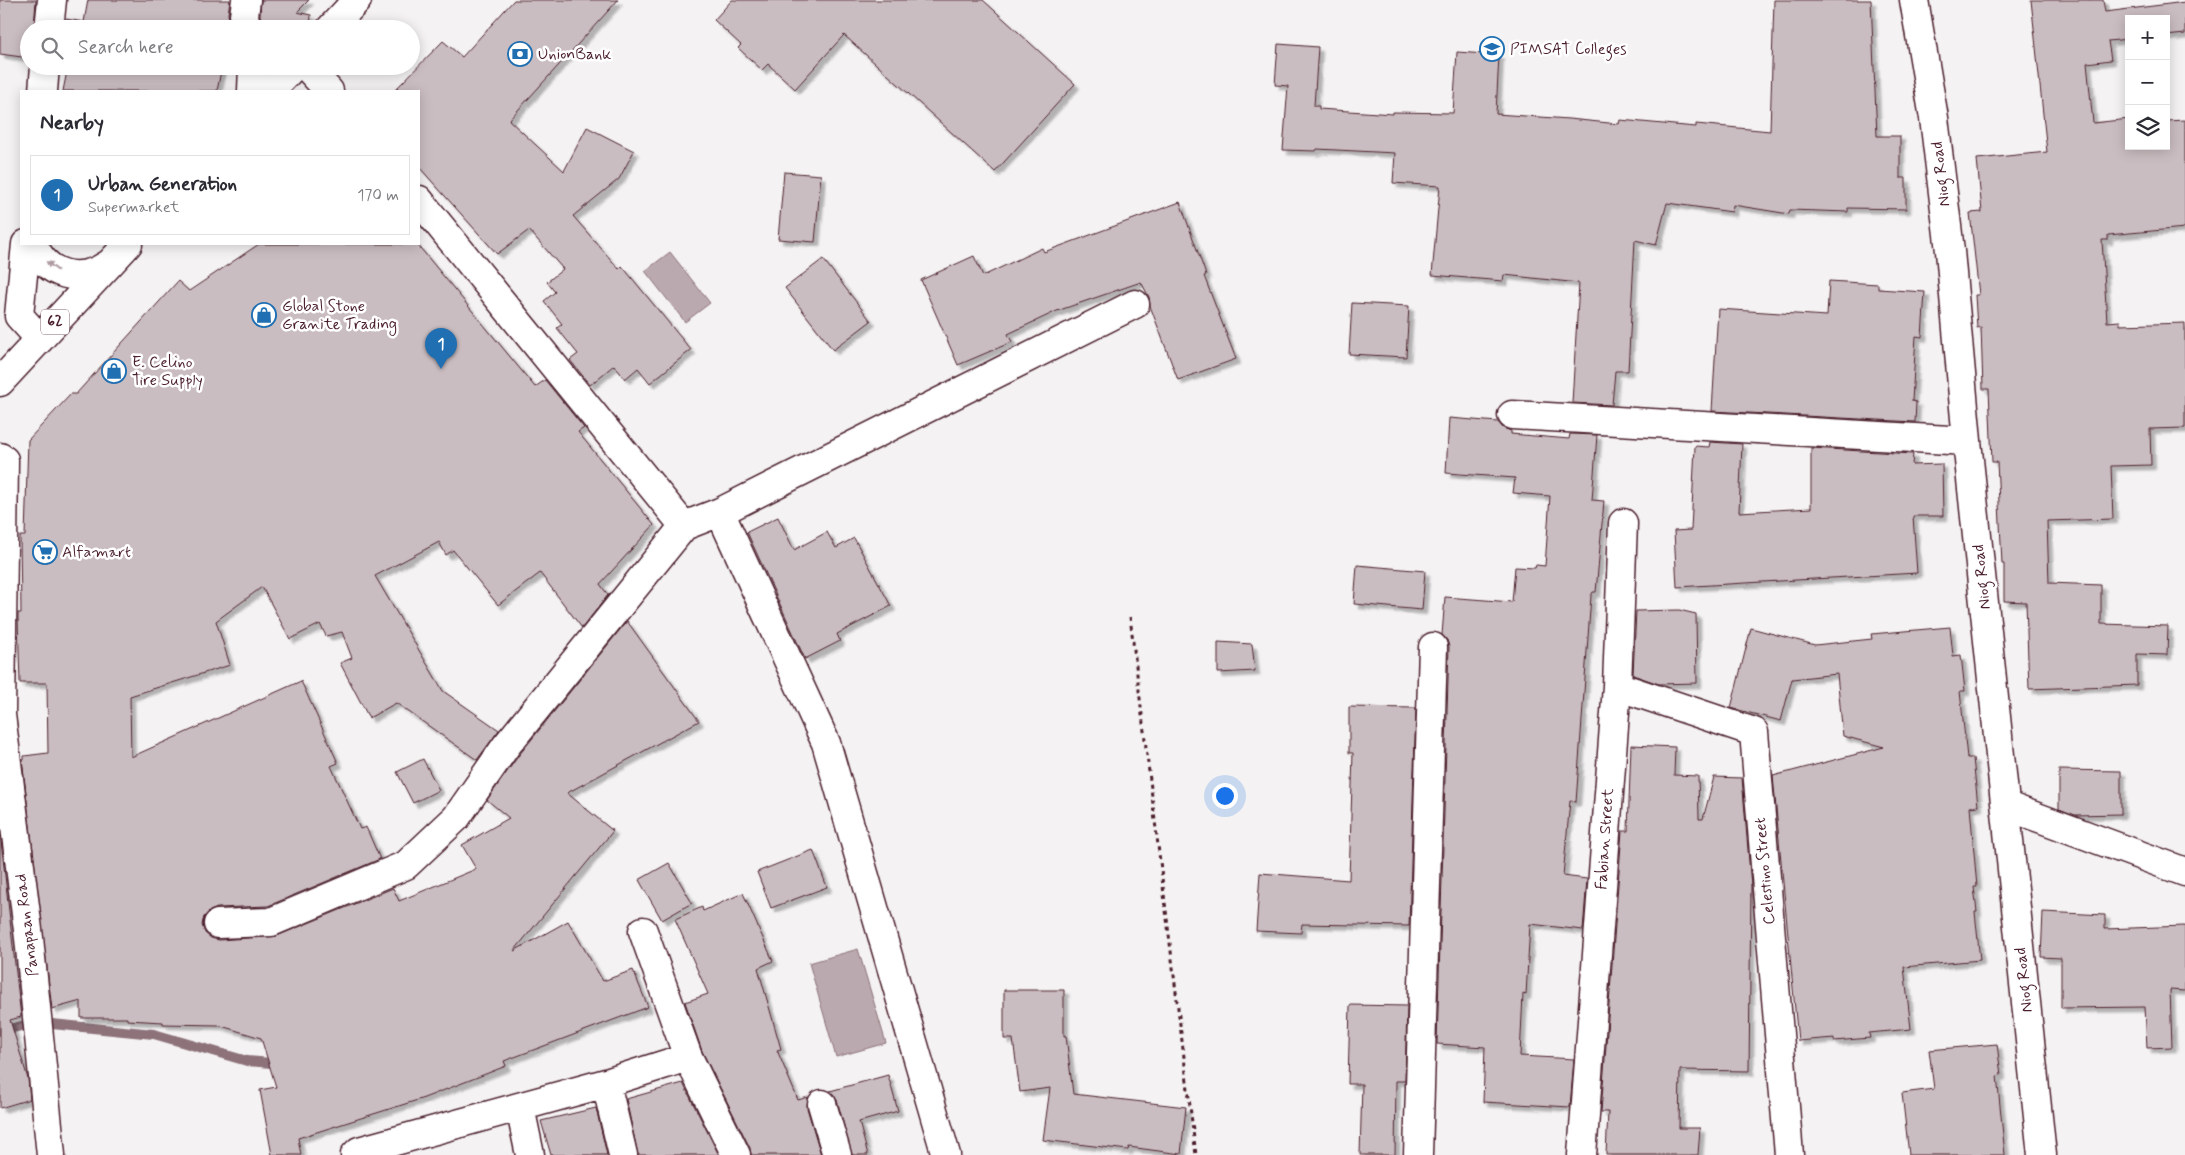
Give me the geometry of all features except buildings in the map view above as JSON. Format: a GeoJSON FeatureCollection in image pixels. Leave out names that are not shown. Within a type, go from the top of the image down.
{"type":"FeatureCollection","features":[{"type":"Feature","properties":{"kind":"main road"},"geometry":{"type":"LineString","coordinates":[[50,20],[52,0]]}},
{"type":"Feature","properties":{"kind":"main road"},"geometry":{"type":"LineString","coordinates":[[245,20],[246,0]]}},
{"type":"Feature","properties":{"kind":"main road"},"geometry":{"type":"LineString","coordinates":[[338,20],[357,0]]}},
{"type":"Feature","properties":{"kind":"main road","name":"Niog Road"},"geometry":{"type":"LineString","coordinates":[[1914,0],[1934,118],[2042,1155]]}},
{"type":"Feature","properties":{"kind":"main road"},"geometry":{"type":"LineString","coordinates":[[43,90],[44,75]]}},
{"type":"Feature","properties":{"kind":"main road"},"geometry":{"type":"LineString","coordinates":[[252,90],[253,75]]}},
{"type":"Feature","properties":{"kind":"main road"},"geometry":{"type":"LineString","coordinates":[[271,90],[285,75]]}},
{"type":"Feature","properties":{"kind":"main road"},"geometry":{"type":"LineString","coordinates":[[314,75],[328,90]]}},
{"type":"Feature","properties":{"kind":"main road"},"geometry":{"type":"LineString","coordinates":[[420,201],[684,526]]}},
{"type":"Feature","properties":{"kind":"main road"},"geometry":{"type":"LineString","coordinates":[[26,245],[19,316],[40,339]]}},
{"type":"Feature","properties":{"kind":"main road"},"geometry":{"type":"LineString","coordinates":[[34,245],[47,262],[61,273],[72,276],[98,271],[119,253]]}},
{"type":"Feature","properties":{"kind":"main road","name":"62"},"geometry":{"type":"LineString","coordinates":[[0,382],[119,253]]}},
{"type":"Feature","properties":{"kind":"main road"},"geometry":{"type":"LineString","coordinates":[[218,924],[271,922],[406,865],[456,818],[506,746],[684,526],[720,512],[1135,304]]}},
{"type":"Feature","properties":{"kind":"main road"},"geometry":{"type":"LineString","coordinates":[[1512,415],[1967,441]]}},
{"type":"Feature","properties":{"kind":"main road","name":"Panapaan Road"},"geometry":{"type":"LineString","coordinates":[[0,456],[4,460],[1,715],[29,938],[51,1155]]}},
{"type":"Feature","properties":{"kind":"main road"},"geometry":{"type":"LineString","coordinates":[[720,512],[826,743],[946,1155]]}},
{"type":"Feature","properties":{"kind":"main road","name":"Fabian Street"},"geometry":{"type":"LineString","coordinates":[[1582,1155],[1617,686],[1623,523]]}},
{"type":"Feature","properties":{"kind":"main road"},"geometry":{"type":"LineString","coordinates":[[1418,1155],[1433,647]]}},
{"type":"Feature","properties":{"kind":"main road","name":"Celestino Street"},"geometry":{"type":"LineString","coordinates":[[1617,686],[1754,732],[1789,1155]]}},
{"type":"Feature","properties":{"kind":"main road"},"geometry":{"type":"LineString","coordinates":[[2007,806],[2185,872]]}},
{"type":"Feature","properties":{"kind":"main road"},"geometry":{"type":"LineString","coordinates":[[643,931],[688,1057],[736,1155]]}},
{"type":"Feature","properties":{"kind":"main road"},"geometry":{"type":"LineString","coordinates":[[355,1155],[359,1151],[425,1144],[520,1107],[606,1083],[688,1057]]}},
{"type":"Feature","properties":{"kind":"main road"},"geometry":{"type":"LineString","coordinates":[[606,1083],[623,1155]]}},
{"type":"Feature","properties":{"kind":"main road"},"geometry":{"type":"LineString","coordinates":[[822,1104],[837,1155]]}},
{"type":"Feature","properties":{"kind":"main road"},"geometry":{"type":"LineString","coordinates":[[520,1107],[530,1155]]}},
{"type":"Feature","properties":{"kind":"path"},"geometry":{"type":"LineString","coordinates":[[1130,617],[1196,1155]]}},
{"type":"Feature","properties":{"kind":"shaded area"},"geometry":{"type":"Polygon","coordinates":[[[670,252],[710,303],[685,322],[645,271],[670,252]]]}},
{"type":"Feature","properties":{"kind":"shaded area"},"geometry":{"type":"Polygon","coordinates":[[[858,949],[886,1043],[836,1057],[809,963],[858,949]]]}},
{"type":"Feature","properties":{"kind":"waterway"},"geometry":{"type":"LineString","coordinates":[[52,1024],[154,1034],[247,1061],[282,1064]]}},
{"type":"Feature","properties":{"kind":"waterway"},"geometry":{"type":"LineString","coordinates":[[0,1031],[26,1025]]}},
{"type":"Feature","properties":{"kind":"place","name":"PIMSAT Colleges"},"geometry":{"type":"Point","coordinates":[1492,49]}},
{"type":"Feature","properties":{"kind":"place","name":"UnionBank"},"geometry":{"type":"Point","coordinates":[520,54]}},
{"type":"Feature","properties":{"kind":"place","name":"Global Stone Granite Trading"},"geometry":{"type":"Point","coordinates":[264,315]}},
{"type":"Feature","properties":{"kind":"place","name":"Urban Generation"},"geometry":{"type":"Point","coordinates":[441,369]}},
{"type":"Feature","properties":{"kind":"place","name":"E. Celino Tire Supply"},"geometry":{"type":"Point","coordinates":[114,371]}},
{"type":"Feature","properties":{"kind":"place","name":"Alfamart"},"geometry":{"type":"Point","coordinates":[45,552]}}]}
